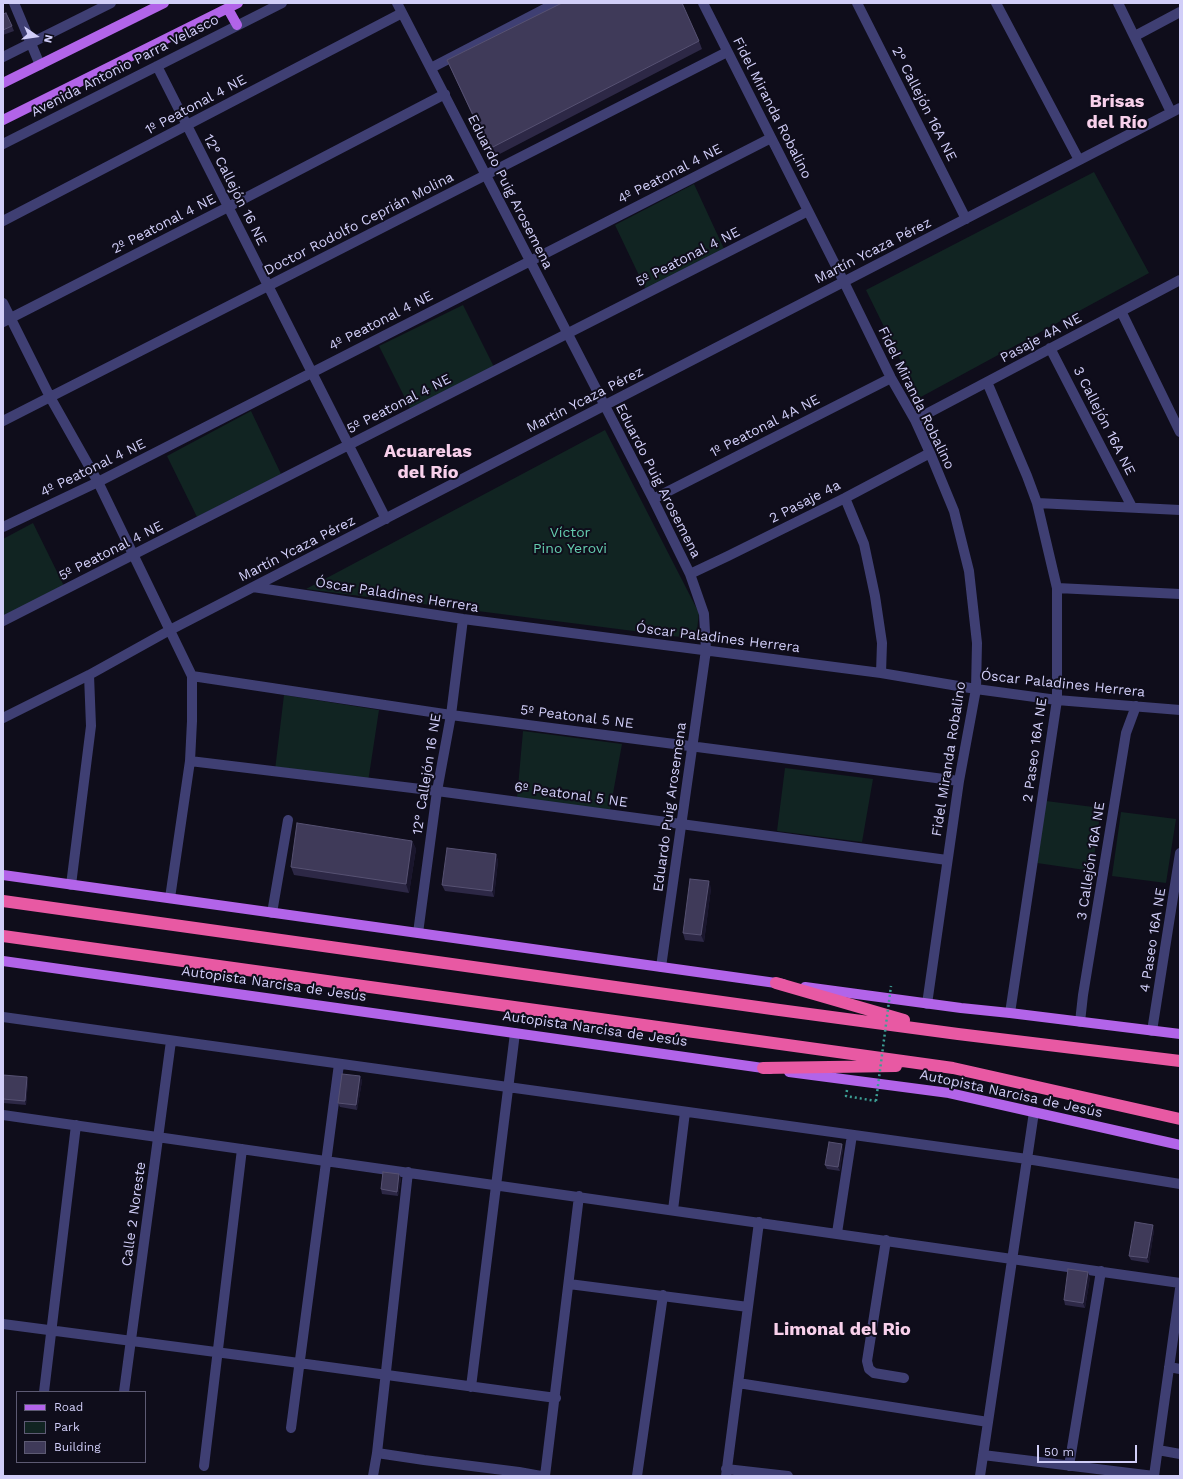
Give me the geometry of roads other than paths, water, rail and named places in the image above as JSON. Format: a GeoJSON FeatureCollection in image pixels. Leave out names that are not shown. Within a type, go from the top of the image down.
{"type":"FeatureCollection","features":[{"type":"Feature","properties":{"kind":"highway"},"geometry":{"type":"LineString","coordinates":[[3,901],[943,1032],[1180,1061]]}},
{"type":"Feature","properties":{"kind":"highway","name":"Autopista Narcisa de Jesús"},"geometry":{"type":"LineString","coordinates":[[3,936],[953,1068],[1180,1119]]}},
{"type":"Feature","properties":{"kind":"highway"},"geometry":{"type":"LineString","coordinates":[[776,983],[943,1032]]}},
{"type":"Feature","properties":{"kind":"highway"},"geometry":{"type":"LineString","coordinates":[[763,1068],[938,1066]]}},
{"type":"Feature","properties":{"kind":"main road"},"geometry":{"type":"LineString","coordinates":[[3,83],[164,3]]}},
{"type":"Feature","properties":{"kind":"main road","name":"Avenida Antonio Parra Velasco"},"geometry":{"type":"LineString","coordinates":[[3,120],[238,3]]}},
{"type":"Feature","properties":{"kind":"main road"},"geometry":{"type":"LineString","coordinates":[[228,8],[237,25]]}},
{"type":"Feature","properties":{"kind":"main road"},"geometry":{"type":"LineString","coordinates":[[3,875],[927,1004],[1010,1012],[1180,1034]]}},
{"type":"Feature","properties":{"kind":"main road","name":"Autopista Narcisa de Jesús"},"geometry":{"type":"LineString","coordinates":[[3,961],[949,1093],[1180,1145]]}},
{"type":"Feature","properties":{"kind":"street"},"geometry":{"type":"LineString","coordinates":[[14,3],[40,65]]}},
{"type":"Feature","properties":{"kind":"street"},"geometry":{"type":"LineString","coordinates":[[3,57],[111,3]]}},
{"type":"Feature","properties":{"kind":"street","name":"Avenida Antonio Parra Velasco"},"geometry":{"type":"LineString","coordinates":[[3,144],[282,3]]}},
{"type":"Feature","properties":{"kind":"street","name":"Eduardo Puig Arosemena"},"geometry":{"type":"LineString","coordinates":[[397,3],[653,499],[690,574],[704,614],[706,650],[693,746],[680,824],[661,967]]}},
{"type":"Feature","properties":{"kind":"street"},"geometry":{"type":"LineString","coordinates":[[431,68],[556,3]]}},
{"type":"Feature","properties":{"kind":"street","name":"Fidel Miranda Robalino"},"geometry":{"type":"LineString","coordinates":[[703,3],[891,378],[915,420],[954,511],[969,571],[977,643],[976,689],[959,781],[927,1004]]}},
{"type":"Feature","properties":{"kind":"street","name":"2° Callejón 16A NE"},"geometry":{"type":"LineString","coordinates":[[857,3],[966,219]]}},
{"type":"Feature","properties":{"kind":"street"},"geometry":{"type":"LineString","coordinates":[[996,3],[1079,160]]}},
{"type":"Feature","properties":{"kind":"street"},"geometry":{"type":"LineString","coordinates":[[1118,3],[1176,110]]}},
{"type":"Feature","properties":{"kind":"street"},"geometry":{"type":"LineString","coordinates":[[1135,36],[1180,12]]}},
{"type":"Feature","properties":{"kind":"street","name":"1º Peatonal 4 NE"},"geometry":{"type":"LineString","coordinates":[[3,221],[402,13]]}},
{"type":"Feature","properties":{"kind":"street","name":"Doctor Rodolfo Ceprián Molina"},"geometry":{"type":"LineString","coordinates":[[3,421],[727,52]]}},
{"type":"Feature","properties":{"kind":"street","name":"12° Callejón 16 NE"},"geometry":{"type":"LineString","coordinates":[[157,66],[386,519]]}},
{"type":"Feature","properties":{"kind":"street","name":"2º Peatonal 4 NE"},"geometry":{"type":"LineString","coordinates":[[7,320],[444,94]]}},
{"type":"Feature","properties":{"kind":"street","name":"Martín Ycaza Pérez"},"geometry":{"type":"LineString","coordinates":[[3,718],[89,675],[170,630],[1176,110]]}},
{"type":"Feature","properties":{"kind":"street","name":"4º Peatonal 4 NE"},"geometry":{"type":"LineString","coordinates":[[3,528],[98,482],[771,138]]}},
{"type":"Feature","properties":{"kind":"street","name":"5º Peatonal 4 NE"},"geometry":{"type":"LineString","coordinates":[[3,621],[808,211]]}},
{"type":"Feature","properties":{"kind":"street","name":"Pasaje 4A NE"},"geometry":{"type":"LineString","coordinates":[[915,420],[1180,280]]}},
{"type":"Feature","properties":{"kind":"street"},"geometry":{"type":"LineString","coordinates":[[3,303],[7,320],[98,482],[192,676],[190,761],[170,898]]}},
{"type":"Feature","properties":{"kind":"street"},"geometry":{"type":"LineString","coordinates":[[1121,311],[1180,432]]}},
{"type":"Feature","properties":{"kind":"street","name":"3 Callejón 16A NE"},"geometry":{"type":"LineString","coordinates":[[1050,348],[1132,507]]}},
{"type":"Feature","properties":{"kind":"street","name":"1º Peatonal 4A NE"},"geometry":{"type":"LineString","coordinates":[[653,499],[891,378]]}},
{"type":"Feature","properties":{"kind":"street","name":"2 Paseo 16A NE"},"geometry":{"type":"LineString","coordinates":[[987,382],[1037,503],[1058,588],[1057,700],[1010,1012]]}},
{"type":"Feature","properties":{"kind":"street","name":"2 Pasaje 4a"},"geometry":{"type":"LineString","coordinates":[[690,574],[845,498],[930,453]]}},
{"type":"Feature","properties":{"kind":"street"},"geometry":{"type":"LineString","coordinates":[[845,498],[864,544],[875,596],[882,643],[881,673]]}},
{"type":"Feature","properties":{"kind":"street"},"geometry":{"type":"LineString","coordinates":[[1037,503],[1180,510]]}},
{"type":"Feature","properties":{"kind":"street","name":"Óscar Paladines Herrera"},"geometry":{"type":"LineString","coordinates":[[254,587],[463,619],[881,673],[976,689],[1057,700],[1180,710]]}},
{"type":"Feature","properties":{"kind":"street"},"geometry":{"type":"LineString","coordinates":[[1058,588],[1180,594]]}},
{"type":"Feature","properties":{"kind":"street","name":"12° Callejón 16 NE"},"geometry":{"type":"LineString","coordinates":[[418,933],[437,791],[451,715],[463,619]]}},
{"type":"Feature","properties":{"kind":"street"},"geometry":{"type":"LineString","coordinates":[[71,885],[91,726],[89,675]]}},
{"type":"Feature","properties":{"kind":"street","name":"5º Peatonal 5 NE"},"geometry":{"type":"LineString","coordinates":[[192,676],[451,715],[959,781]]}},
{"type":"Feature","properties":{"kind":"street","name":"3 Callejón 16A NE"},"geometry":{"type":"LineString","coordinates":[[1080,1022],[1083,995],[1126,733],[1136,706]]}},
{"type":"Feature","properties":{"kind":"street","name":"6º Peatonal 5 NE"},"geometry":{"type":"LineString","coordinates":[[190,761],[437,791],[947,860]]}},
{"type":"Feature","properties":{"kind":"street"},"geometry":{"type":"LineString","coordinates":[[272,913],[288,820]]}},
{"type":"Feature","properties":{"kind":"street","name":"4 Paseo 16A NE"},"geometry":{"type":"LineString","coordinates":[[1152,1031],[1180,853]]}},
{"type":"Feature","properties":{"kind":"street"},"geometry":{"type":"LineString","coordinates":[[3,1017],[1027,1159],[1180,1184]]}},
{"type":"Feature","properties":{"kind":"street"},"geometry":{"type":"LineString","coordinates":[[471,1387],[515,1033]]}},
{"type":"Feature","properties":{"kind":"street","name":"Calle 2 Noreste"},"geometry":{"type":"LineString","coordinates":[[124,1391],[171,1041]]}},
{"type":"Feature","properties":{"kind":"street"},"geometry":{"type":"LineString","coordinates":[[291,1428],[339,1064]]}},
{"type":"Feature","properties":{"kind":"street"},"geometry":{"type":"LineString","coordinates":[[673,1210],[685,1112]]}},
{"type":"Feature","properties":{"kind":"street"},"geometry":{"type":"LineString","coordinates":[[980,1476],[1034,1112]]}},
{"type":"Feature","properties":{"kind":"street"},"geometry":{"type":"LineString","coordinates":[[3,1115],[1101,1270],[1180,1283]]}},
{"type":"Feature","properties":{"kind":"street"},"geometry":{"type":"LineString","coordinates":[[44,1391],[76,1125]]}},
{"type":"Feature","properties":{"kind":"street"},"geometry":{"type":"LineString","coordinates":[[837,1233],[852,1135]]}},
{"type":"Feature","properties":{"kind":"street"},"geometry":{"type":"LineString","coordinates":[[204,1466],[242,1149]]}},
{"type":"Feature","properties":{"kind":"street"},"geometry":{"type":"LineString","coordinates":[[373,1476],[377,1453],[408,1172]]}},
{"type":"Feature","properties":{"kind":"street"},"geometry":{"type":"LineString","coordinates":[[546,1476],[579,1196]]}},
{"type":"Feature","properties":{"kind":"street"},"geometry":{"type":"LineString","coordinates":[[759,1222],[726,1472],[788,1476]]}},
{"type":"Feature","properties":{"kind":"street"},"geometry":{"type":"LineString","coordinates":[[886,1240],[867,1361],[869,1369],[874,1373],[904,1378]]}},
{"type":"Feature","properties":{"kind":"street"},"geometry":{"type":"LineString","coordinates":[[1069,1466],[1101,1270]]}},
{"type":"Feature","properties":{"kind":"street"},"geometry":{"type":"LineString","coordinates":[[569,1284],[748,1307]]}},
{"type":"Feature","properties":{"kind":"street"},"geometry":{"type":"LineString","coordinates":[[983,1455],[1154,1476],[1180,1288]]}},
{"type":"Feature","properties":{"kind":"street"},"geometry":{"type":"LineString","coordinates":[[637,1476],[663,1295]]}},
{"type":"Feature","properties":{"kind":"street"},"geometry":{"type":"LineString","coordinates":[[3,1324],[556,1398]]}},
{"type":"Feature","properties":{"kind":"street"},"geometry":{"type":"LineString","coordinates":[[1169,1367],[1180,1369]]}},
{"type":"Feature","properties":{"kind":"street"},"geometry":{"type":"LineString","coordinates":[[738,1383],[988,1422]]}},
{"type":"Feature","properties":{"kind":"street"},"geometry":{"type":"LineString","coordinates":[[1158,1450],[1180,1454]]}},
{"type":"Feature","properties":{"kind":"street"},"geometry":{"type":"LineString","coordinates":[[377,1453],[541,1476]]}},
{"type":"Feature","properties":{"kind":"district","name":"Brisas del Río"},"geometry":{"type":"Point","coordinates":[1117,112]}},
{"type":"Feature","properties":{"kind":"district","name":"Acuarelas del Río"},"geometry":{"type":"Point","coordinates":[428,462]}},
{"type":"Feature","properties":{"kind":"district","name":"Limonal del Rio"},"geometry":{"type":"Point","coordinates":[842,1330]}},
{"type":"Feature","properties":{"kind":"park label","name":"Víctor Pino Yerovi"},"geometry":{"type":"Point","coordinates":[570,542]}}]}
